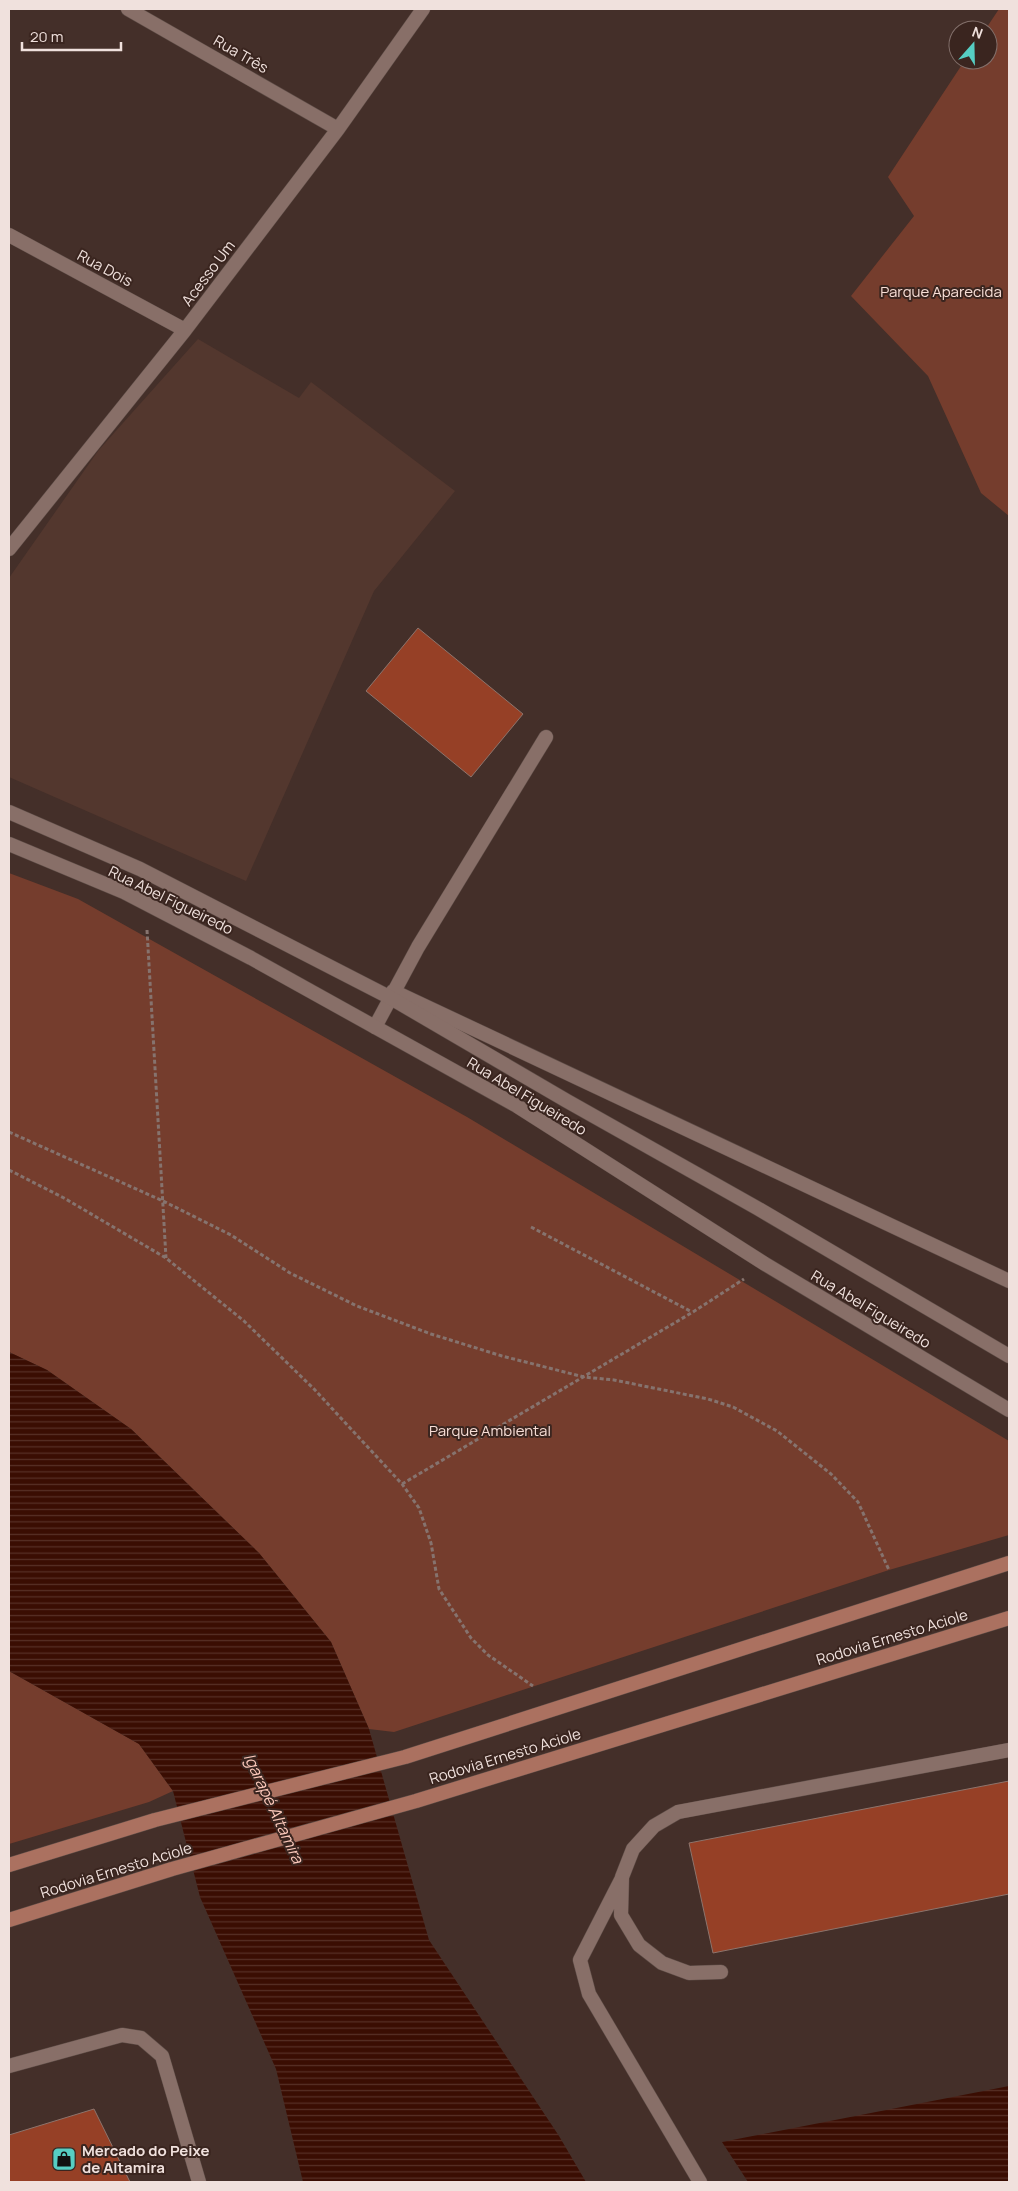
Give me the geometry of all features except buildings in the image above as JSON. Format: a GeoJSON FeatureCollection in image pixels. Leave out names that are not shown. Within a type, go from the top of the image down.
{"type":"FeatureCollection","features":[{"type":"Feature","properties":{"kind":"main road","name":"Rodovia Ernesto Aciole"},"geometry":{"type":"LineString","coordinates":[[9,1865],[155,1820],[405,1757],[1009,1563]]}},
{"type":"Feature","properties":{"kind":"main road","name":"Rodovia Ernesto Aciole"},"geometry":{"type":"LineString","coordinates":[[9,1920],[172,1869],[416,1801],[1009,1618]]}},
{"type":"Feature","properties":{"kind":"street","name":"Rua Três"},"geometry":{"type":"LineString","coordinates":[[128,9],[338,129]]}},
{"type":"Feature","properties":{"kind":"street","name":"Acesso Um"},"geometry":{"type":"LineString","coordinates":[[9,549],[15,530],[185,330],[338,129],[423,9]]}},
{"type":"Feature","properties":{"kind":"street","name":"Rua Dois"},"geometry":{"type":"LineString","coordinates":[[9,235],[185,330]]}},
{"type":"Feature","properties":{"kind":"street"},"geometry":{"type":"LineString","coordinates":[[375,1027],[391,994],[546,737]]}},
{"type":"Feature","properties":{"kind":"street","name":"Rua Abel Figueiredo"},"geometry":{"type":"LineString","coordinates":[[9,812],[140,869],[391,994],[567,1101],[757,1208],[1009,1356]]}},
{"type":"Feature","properties":{"kind":"street","name":"Rua Abel Figueiredo"},"geometry":{"type":"LineString","coordinates":[[9,844],[124,892],[251,958],[516,1106],[765,1264],[1009,1410]]}},
{"type":"Feature","properties":{"kind":"street"},"geometry":{"type":"LineString","coordinates":[[391,994],[1009,1282]]}},
{"type":"Feature","properties":{"kind":"street"},"geometry":{"type":"LineString","coordinates":[[700,2182],[589,1994],[580,1960],[622,1877],[633,1849],[654,1826],[678,1812],[1009,1750]]}},
{"type":"Feature","properties":{"kind":"street"},"geometry":{"type":"LineString","coordinates":[[622,1877],[621,1915],[639,1945],[662,1963],[689,1973],[721,1972]]}},
{"type":"Feature","properties":{"kind":"street"},"geometry":{"type":"LineString","coordinates":[[9,2066],[122,2035],[141,2038],[162,2056],[199,2182]]}},
{"type":"Feature","properties":{"kind":"path"},"geometry":{"type":"LineString","coordinates":[[145,904],[166,1258]]}},
{"type":"Feature","properties":{"kind":"path"},"geometry":{"type":"LineString","coordinates":[[9,1132],[163,1201],[231,1235],[290,1273],[357,1306],[431,1334],[502,1356],[584,1377],[614,1380],[708,1399],[734,1407],[777,1431],[830,1474],[858,1502],[889,1570]]}},
{"type":"Feature","properties":{"kind":"path"},"geometry":{"type":"LineString","coordinates":[[9,1170],[64,1198],[166,1258],[244,1321],[314,1388],[402,1484],[419,1508],[432,1543],[439,1589],[471,1638],[488,1655],[534,1686]]}},
{"type":"Feature","properties":{"kind":"path"},"geometry":{"type":"LineString","coordinates":[[531,1227],[693,1312]]}},
{"type":"Feature","properties":{"kind":"path"},"geometry":{"type":"LineString","coordinates":[[402,1484],[693,1312],[765,1264]]}},
{"type":"Feature","properties":{"kind":"shaded area"},"geometry":{"type":"Polygon","coordinates":[[[198,339],[299,398],[311,382],[455,491],[374,591],[246,881],[9,777],[9,578],[98,451],[198,339]]]}},
{"type":"Feature","properties":{"kind":"green space","name":"Parque Aparecida"},"geometry":{"type":"Polygon","coordinates":[[[999,9],[1009,9],[1009,516],[981,493],[928,376],[851,296],[914,216],[888,177],[958,70],[998,70],[998,20],[992,20],[999,9]]]}},
{"type":"Feature","properties":{"kind":"green space","name":"Parque Ambiental"},"geometry":{"type":"Polygon","coordinates":[[[9,873],[78,899],[467,1117],[1009,1441],[1009,1535],[889,1570],[394,1732],[369,1729],[331,1642],[259,1553],[131,1429],[47,1370],[9,1352],[9,873]]]}},
{"type":"Feature","properties":{"kind":"green space"},"geometry":{"type":"Polygon","coordinates":[[[9,1671],[139,1744],[173,1791],[149,1802],[9,1844],[9,1671]]]}},
{"type":"Feature","properties":{"kind":"water","name":"Igarapé Altamira"},"geometry":{"type":"Polygon","coordinates":[[[9,1352],[47,1370],[131,1429],[259,1553],[331,1642],[369,1729],[429,1940],[559,2136],[586,2182],[303,2182],[276,2069],[200,1897],[173,1791],[139,1744],[9,1671],[9,1352]]]}},
{"type":"Feature","properties":{"kind":"water"},"geometry":{"type":"Polygon","coordinates":[[[1009,2086],[1009,2182],[748,2182],[722,2142],[1009,2086]]]}},
{"type":"Feature","properties":{"kind":"place","name":"Mercado do Peixe de Altamira"},"geometry":{"type":"Point","coordinates":[64,2159]}}]}
